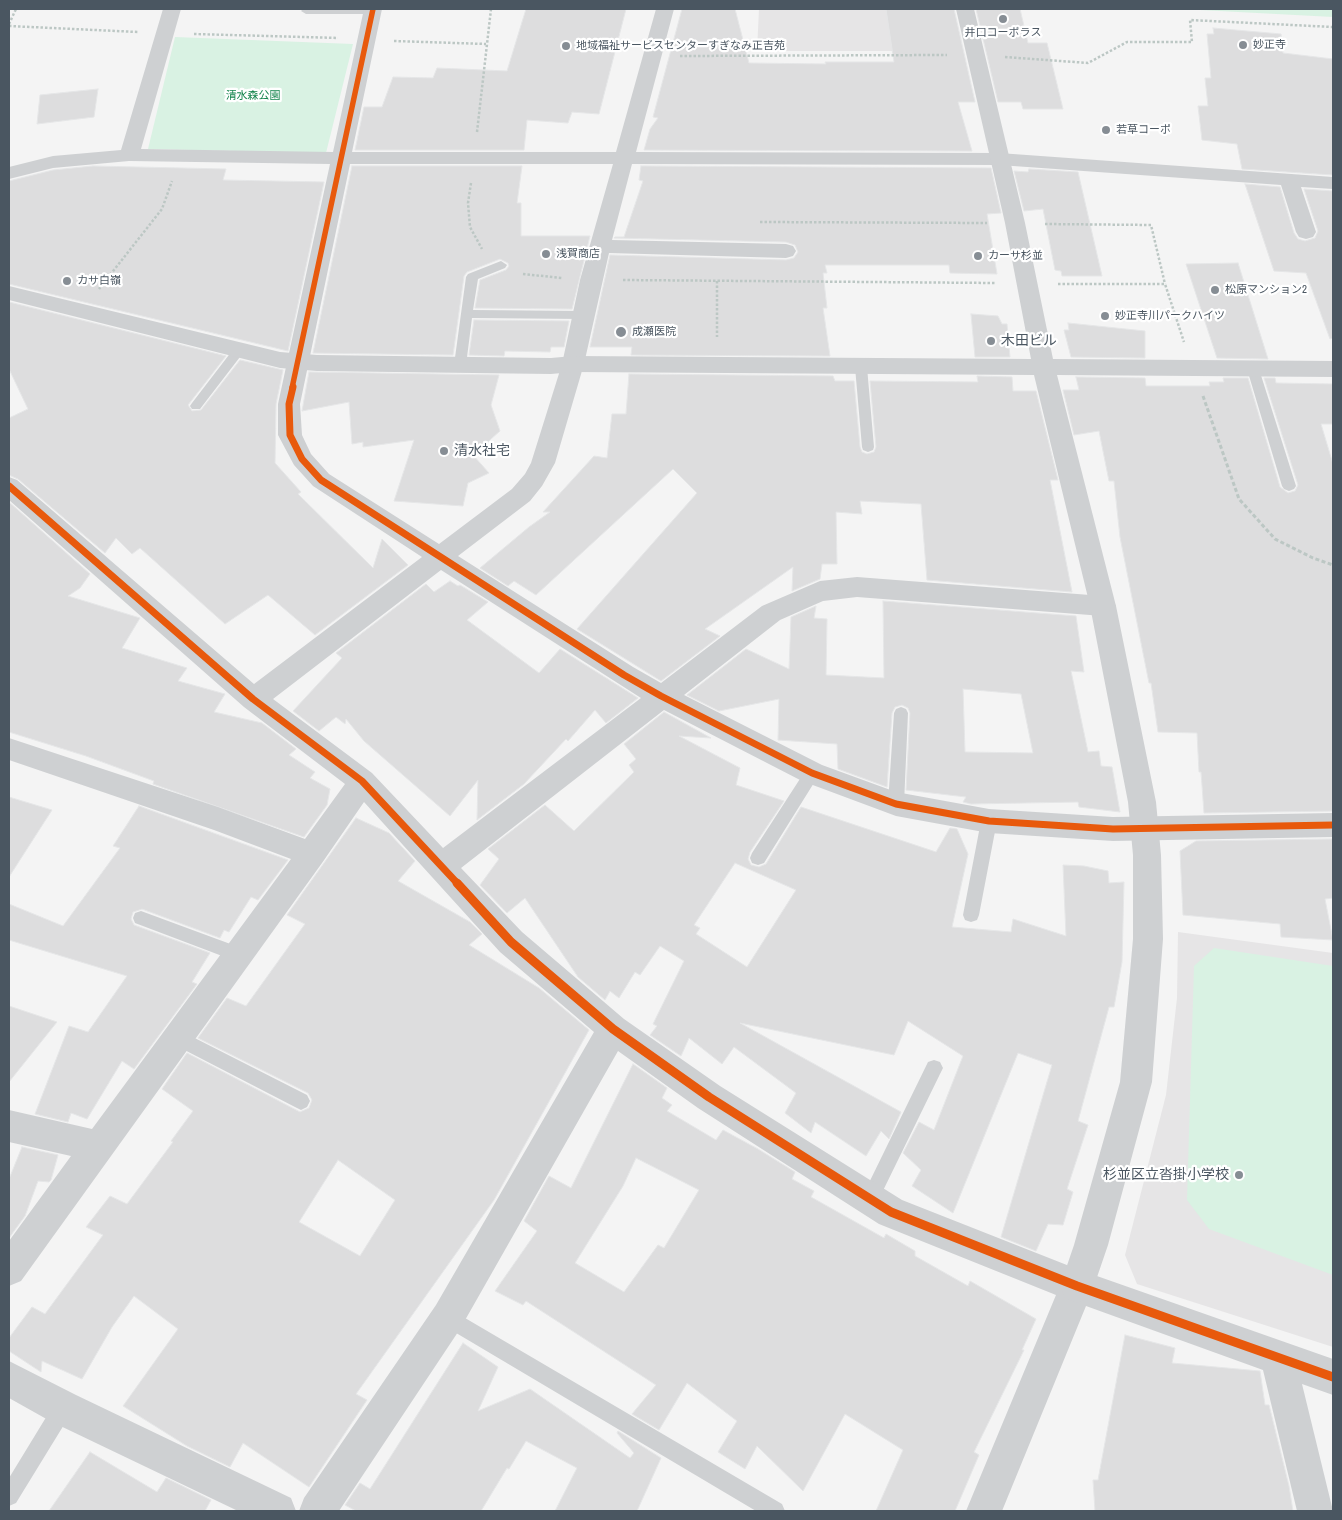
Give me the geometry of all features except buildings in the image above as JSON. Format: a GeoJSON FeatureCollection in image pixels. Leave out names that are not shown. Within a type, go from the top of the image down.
{"type":"FeatureCollection","features":[{"type":"Feature","properties":{"kind":"street"},"geometry":{"type":"LineString","coordinates":[[129,155],[172,9]]}},
{"type":"Feature","properties":{"kind":"street"},"geometry":{"type":"LineString","coordinates":[[253,699],[521,495],[534,480],[543,463],[573,364],[590,280],[601,246],[665,9]]}},
{"type":"Feature","properties":{"kind":"street"},"geometry":{"type":"LineString","coordinates":[[965,9],[974,55],[1015,223],[1044,368],[1103,606],[1140,793],[1147,855],[1148,940],[1136,1082],[1078,1286],[984,1511]]}},
{"type":"Feature","properties":{"kind":"street"},"geometry":{"type":"LineString","coordinates":[[372,10],[289,404],[290,435],[302,459],[321,480],[624,675],[661,696],[812,773],[896,804],[989,821],[1113,829],[1333,825]]}},
{"type":"Feature","properties":{"kind":"street"},"geometry":{"type":"LineString","coordinates":[[9,173],[53,162],[129,155],[342,158],[999,159],[1333,183]]}},
{"type":"Feature","properties":{"kind":"street"},"geometry":{"type":"LineString","coordinates":[[1289,180],[1306,232]]}},
{"type":"Feature","properties":{"kind":"street"},"geometry":{"type":"LineString","coordinates":[[601,246],[786,251]]}},
{"type":"Feature","properties":{"kind":"street"},"geometry":{"type":"LineString","coordinates":[[9,293],[280,360],[297,361],[552,366],[573,364],[1333,370]]}},
{"type":"Feature","properties":{"kind":"street"},"geometry":{"type":"LineString","coordinates":[[9,486],[253,699],[362,781],[511,942],[613,1029],[709,1097],[891,1212],[1078,1286],[1278,1359],[1333,1377]]}},
{"type":"Feature","properties":{"kind":"street"},"geometry":{"type":"LineString","coordinates":[[440,867],[771,613],[820,591],[857,588],[1103,606]]}},
{"type":"Feature","properties":{"kind":"street"},"geometry":{"type":"LineString","coordinates":[[9,750],[218,819],[312,854]]}},
{"type":"Feature","properties":{"kind":"street"},"geometry":{"type":"LineString","coordinates":[[9,1269],[312,854],[362,781]]}},
{"type":"Feature","properties":{"kind":"street"},"geometry":{"type":"LineString","coordinates":[[317,1511],[448,1316],[613,1029]]}},
{"type":"Feature","properties":{"kind":"street"},"geometry":{"type":"LineString","coordinates":[[9,1126],[97,1146]]}},
{"type":"Feature","properties":{"kind":"street"},"geometry":{"type":"LineString","coordinates":[[1278,1359],[1315,1511]]}},
{"type":"Feature","properties":{"kind":"street"},"geometry":{"type":"LineString","coordinates":[[9,1379],[63,1408],[278,1511]]}},
{"type":"Feature","properties":{"kind":"lane"},"geometry":{"type":"LineString","coordinates":[[306,11],[372,10]]}},
{"type":"Feature","properties":{"kind":"lane"},"geometry":{"type":"LineString","coordinates":[[460,365],[472,277],[501,266]]}},
{"type":"Feature","properties":{"kind":"lane"},"geometry":{"type":"LineString","coordinates":[[467,314],[584,316]]}},
{"type":"Feature","properties":{"kind":"lane"},"geometry":{"type":"LineString","coordinates":[[196,406],[239,350]]}},
{"type":"Feature","properties":{"kind":"lane"},"geometry":{"type":"LineString","coordinates":[[861,367],[868,447]]}},
{"type":"Feature","properties":{"kind":"lane"},"geometry":{"type":"LineString","coordinates":[[1253,369],[1289,486]]}},
{"type":"Feature","properties":{"kind":"lane"},"geometry":{"type":"LineString","coordinates":[[896,804],[901,713]]}},
{"type":"Feature","properties":{"kind":"lane"},"geometry":{"type":"LineString","coordinates":[[758,858],[812,773]]}},
{"type":"Feature","properties":{"kind":"lane"},"geometry":{"type":"LineString","coordinates":[[972,915],[989,821]]}},
{"type":"Feature","properties":{"kind":"lane"},"geometry":{"type":"LineString","coordinates":[[140,918],[238,954]]}},
{"type":"Feature","properties":{"kind":"lane"},"geometry":{"type":"LineString","coordinates":[[177,1038],[301,1101]]}},
{"type":"Feature","properties":{"kind":"lane"},"geometry":{"type":"LineString","coordinates":[[870,1199],[934,1068]]}},
{"type":"Feature","properties":{"kind":"lane"},"geometry":{"type":"LineString","coordinates":[[448,1316],[775,1511]]}},
{"type":"Feature","properties":{"kind":"lane"},"geometry":{"type":"LineString","coordinates":[[9,1496],[63,1408]]}},
{"type":"Feature","properties":{"kind":"path"},"geometry":{"type":"LineString","coordinates":[[16,9],[9,25],[164,33],[486,44]]}},
{"type":"Feature","properties":{"kind":"path"},"geometry":{"type":"LineString","coordinates":[[653,56],[974,55],[1088,63],[1127,42],[1192,42],[1190,20],[1333,27]]}},
{"type":"Feature","properties":{"kind":"path"},"geometry":{"type":"LineString","coordinates":[[82,311],[162,209],[181,156]]}},
{"type":"Feature","properties":{"kind":"path"},"geometry":{"type":"LineString","coordinates":[[757,222],[1151,225],[1165,284]]}},
{"type":"Feature","properties":{"kind":"path"},"geometry":{"type":"LineString","coordinates":[[716,365],[717,281]]}},
{"type":"Feature","properties":{"kind":"path"},"geometry":{"type":"LineString","coordinates":[[1193,368],[1239,499],[1275,538],[1313,558],[1333,565]]}},
{"type":"Feature","properties":{"kind":"shaded area"},"geometry":{"type":"Polygon","coordinates":[[[759,9],[951,9],[959,47],[955,51],[757,51],[759,9]]]}},
{"type":"Feature","properties":{"kind":"shaded area","name":"杉並区立沓掛小学校"},"geometry":{"type":"Polygon","coordinates":[[[1178,932],[1333,953],[1333,1347],[1137,1284],[1125,1255],[1166,1095],[1177,998],[1178,932]]]}},
{"type":"Feature","properties":{"kind":"green space"},"geometry":{"type":"Polygon","coordinates":[[[1181,9],[1333,9],[1333,17],[1181,9]]]}},
{"type":"Feature","properties":{"kind":"green space","name":"清水森公園"},"geometry":{"type":"Polygon","coordinates":[[[175,37],[353,44],[326,153],[148,149],[175,37]]]}},
{"type":"Feature","properties":{"kind":"green space","name":"杉並区立沓掛小学校"},"geometry":{"type":"Polygon","coordinates":[[[1214,948],[1333,966],[1333,1275],[1209,1229],[1187,1200],[1194,966],[1214,948]]]}},
{"type":"Feature","properties":{"kind":"cycle path"},"geometry":{"type":"LineString","coordinates":[[373,9],[289,404],[290,435],[302,459],[321,480],[624,675],[661,696],[812,773],[896,804],[989,821],[1113,829],[1333,825]]}},
{"type":"Feature","properties":{"kind":"cycle path"},"geometry":{"type":"LineString","coordinates":[[9,486],[253,699],[362,781],[511,942],[613,1029],[709,1097],[891,1212],[1077,1286],[1333,1377]]}},
{"type":"Feature","properties":{"kind":"place","name":"井口コーポラス"},"geometry":{"type":"Point","coordinates":[1003,19]}},
{"type":"Feature","properties":{"kind":"place","name":"妙正寺"},"geometry":{"type":"Point","coordinates":[1243,45]}},
{"type":"Feature","properties":{"kind":"place","name":"地域福祉サービスセンターすぎなみ正吉苑"},"geometry":{"type":"Point","coordinates":[566,46]}},
{"type":"Feature","properties":{"kind":"place","name":"若草コーポ"},"geometry":{"type":"Point","coordinates":[1106,130]}},
{"type":"Feature","properties":{"kind":"place","name":"浅賀商店"},"geometry":{"type":"Point","coordinates":[546,254]}},
{"type":"Feature","properties":{"kind":"place","name":"カーサ杉並"},"geometry":{"type":"Point","coordinates":[978,256]}},
{"type":"Feature","properties":{"kind":"place","name":"カサ白嶺"},"geometry":{"type":"Point","coordinates":[67,281]}},
{"type":"Feature","properties":{"kind":"place","name":"松原マンション2"},"geometry":{"type":"Point","coordinates":[1215,290]}},
{"type":"Feature","properties":{"kind":"place","name":"妙正寺川パークハイツ"},"geometry":{"type":"Point","coordinates":[1105,316]}},
{"type":"Feature","properties":{"kind":"place","name":"成瀬医院"},"geometry":{"type":"Point","coordinates":[621,332]}},
{"type":"Feature","properties":{"kind":"place","name":"木田ビル"},"geometry":{"type":"Point","coordinates":[991,341]}},
{"type":"Feature","properties":{"kind":"place","name":"清水社宅"},"geometry":{"type":"Point","coordinates":[444,451]}},
{"type":"Feature","properties":{"kind":"place","name":"杉並区立沓掛小学校"},"geometry":{"type":"Point","coordinates":[1239,1175]}}]}
